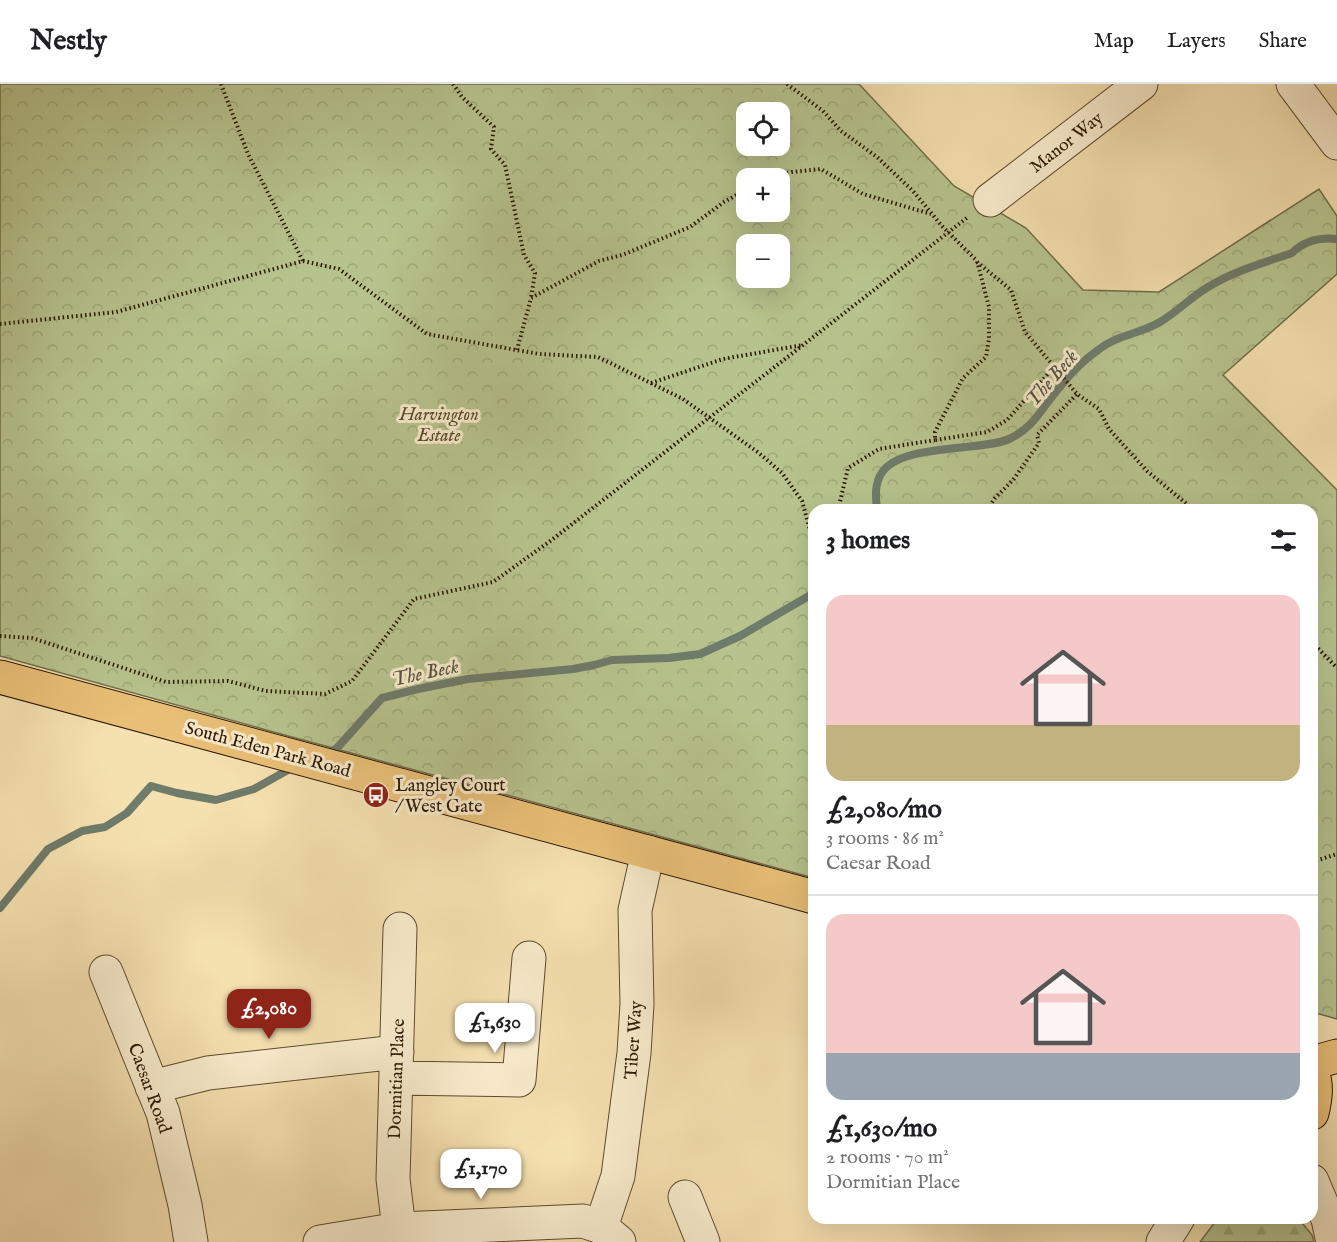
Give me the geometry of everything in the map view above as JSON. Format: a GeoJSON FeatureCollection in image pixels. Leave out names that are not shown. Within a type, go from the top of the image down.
{"type":"FeatureCollection","features":[{"type":"Feature","properties":{"kind":"main road","name":"South Eden Park Road"},"geometry":{"type":"LineString","coordinates":[[0,677],[808,895]]}},
{"type":"Feature","properties":{"kind":"main road"},"geometry":{"type":"LineString","coordinates":[[1318,1061],[1337,1056]]}},
{"type":"Feature","properties":{"kind":"street","name":"Manor Way"},"geometry":{"type":"LineString","coordinates":[[990,200],[1141,84]]}},
{"type":"Feature","properties":{"kind":"street"},"geometry":{"type":"LineString","coordinates":[[1293,84],[1337,143]]}},
{"type":"Feature","properties":{"kind":"street","name":"Tiber Way"},"geometry":{"type":"LineString","coordinates":[[610,1235],[634,1053],[637,1004],[635,910],[648,852]]}},
{"type":"Feature","properties":{"kind":"street","name":"Dormitian Place"},"geometry":{"type":"LineString","coordinates":[[399,1229],[393,1179],[400,929]]}},
{"type":"Feature","properties":{"kind":"street"},"geometry":{"type":"LineString","coordinates":[[152,1087],[208,1073],[396,1065],[519,1080],[530,958]]}},
{"type":"Feature","properties":{"kind":"street","name":"Caesar Road"},"geometry":{"type":"LineString","coordinates":[[106,972],[163,1113],[185,1205],[191,1242]]}},
{"type":"Feature","properties":{"kind":"street"},"geometry":{"type":"LineString","coordinates":[[1318,1195],[1328,1219],[1333,1242]]}},
{"type":"Feature","properties":{"kind":"street"},"geometry":{"type":"LineString","coordinates":[[685,1197],[703,1242]]}},
{"type":"Feature","properties":{"kind":"street"},"geometry":{"type":"LineString","coordinates":[[320,1242],[399,1229],[583,1221],[610,1235]]}},
{"type":"Feature","properties":{"kind":"street"},"geometry":{"type":"LineString","coordinates":[[1163,1242],[1174,1224]]}},
{"type":"Feature","properties":{"kind":"path"},"geometry":{"type":"LineString","coordinates":[[221,84],[248,153],[303,261]]}},
{"type":"Feature","properties":{"kind":"path"},"geometry":{"type":"LineString","coordinates":[[453,84],[462,97],[494,127],[491,149],[505,165],[524,255],[534,273],[531,298],[517,350]]}},
{"type":"Feature","properties":{"kind":"path"},"geometry":{"type":"LineString","coordinates":[[787,84],[823,111],[841,131],[877,157],[913,191],[948,232],[977,261],[1011,290],[1025,332],[1077,394],[1099,409],[1109,429],[1147,471],[1187,504]]}},
{"type":"Feature","properties":{"kind":"path"},"geometry":{"type":"LineString","coordinates":[[790,172],[821,169],[863,194],[933,215]]}},
{"type":"Feature","properties":{"kind":"path"},"geometry":{"type":"LineString","coordinates":[[531,298],[599,261],[622,255],[690,227],[736,195]]}},
{"type":"Feature","properties":{"kind":"path"},"geometry":{"type":"LineString","coordinates":[[0,636],[32,638],[166,682],[228,681],[266,692],[325,694],[352,681],[414,599],[493,582],[549,542],[990,200]]}},
{"type":"Feature","properties":{"kind":"path"},"geometry":{"type":"LineString","coordinates":[[0,324],[116,312],[303,261],[339,269],[426,334],[539,354],[598,357],[683,399],[759,453],[782,473],[802,501],[808,523]]}},
{"type":"Feature","properties":{"kind":"path"},"geometry":{"type":"LineString","coordinates":[[935,440],[935,432],[963,378],[986,357],[989,339],[988,308],[977,261]]}},
{"type":"Feature","properties":{"kind":"path"},"geometry":{"type":"LineString","coordinates":[[650,383],[723,359],[804,344]]}},
{"type":"Feature","properties":{"kind":"path"},"geometry":{"type":"LineString","coordinates":[[839,504],[848,468],[879,449],[987,432],[1007,420],[1054,367]]}},
{"type":"Feature","properties":{"kind":"path"},"geometry":{"type":"LineString","coordinates":[[991,504],[1013,480],[1039,443],[1037,435],[1077,394]]}},
{"type":"Feature","properties":{"kind":"path"},"geometry":{"type":"LineString","coordinates":[[1318,648],[1337,668]]}},
{"type":"Feature","properties":{"kind":"path"},"geometry":{"type":"LineString","coordinates":[[1318,860],[1337,854]]}},
{"type":"Feature","properties":{"kind":"green space","name":"Harvington Estate"},"geometry":{"type":"Polygon","coordinates":[[[0,84],[859,84],[954,186],[1026,228],[1083,290],[1159,292],[1319,189],[1337,216],[1337,274],[1223,375],[1337,490],[1337,1019],[1318,1014],[1318,504],[808,504],[808,876],[0,656],[0,84]]]}},
{"type":"Feature","properties":{"kind":"green space"},"geometry":{"type":"Polygon","coordinates":[[[1214,1224],[1303,1224],[1312,1235],[1314,1242],[1200,1242],[1214,1224]]]}},
{"type":"Feature","properties":{"kind":"waterway","name":"The Beck"},"geometry":{"type":"LineString","coordinates":[[877,504],[877,483],[890,464],[922,453],[979,446],[1009,439],[1032,423],[1072,372],[1105,345],[1160,322],[1202,291],[1228,276],[1292,253],[1302,245],[1313,241],[1337,239]]}},
{"type":"Feature","properties":{"kind":"waterway","name":"The Beck"},"geometry":{"type":"LineString","coordinates":[[324,756],[337,748],[382,698],[468,679],[573,669],[612,660],[669,658],[700,654],[740,636],[808,596]]}},
{"type":"Feature","properties":{"kind":"waterway","name":"The Beck"},"geometry":{"type":"LineString","coordinates":[[0,908],[48,849],[82,831],[105,827],[127,813],[151,786],[216,800],[254,789],[295,766]]}},
{"type":"Feature","properties":{"kind":"place","name":"Langley Court / West Gate"},"geometry":{"type":"Point","coordinates":[376,795]}}]}
